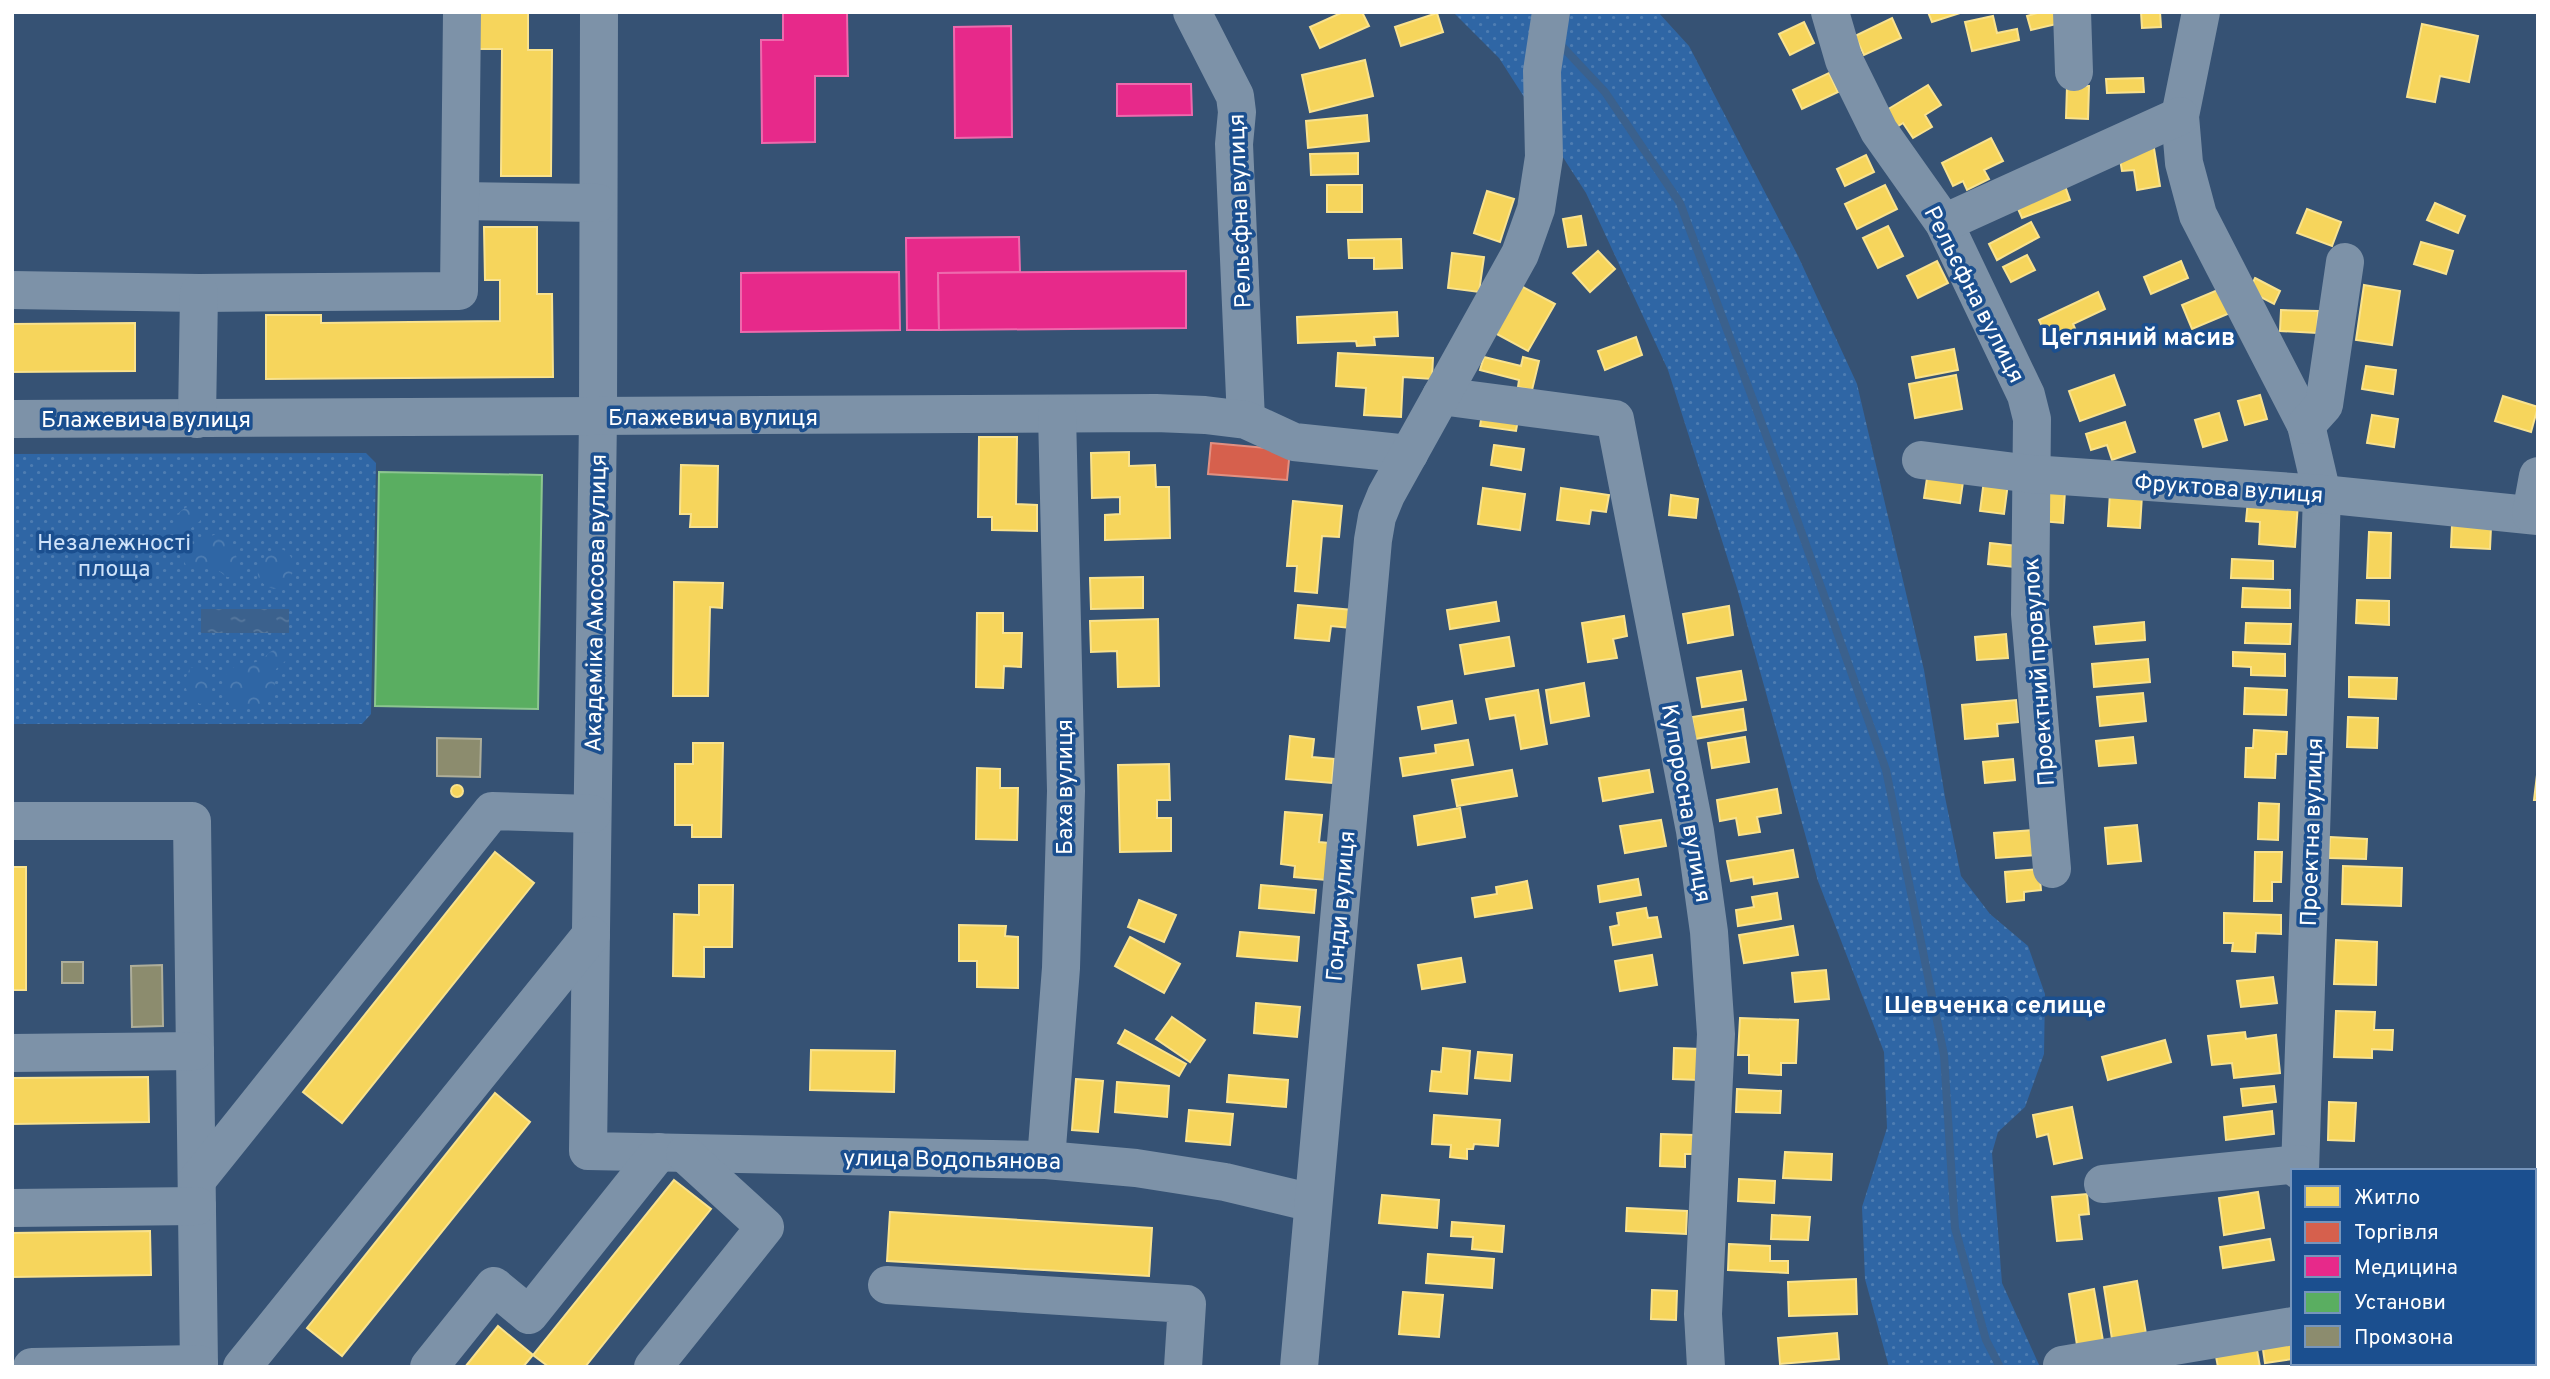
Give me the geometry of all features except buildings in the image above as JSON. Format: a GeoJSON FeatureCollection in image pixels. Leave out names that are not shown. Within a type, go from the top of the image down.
{"type":"FeatureCollection","features":[{"type":"Feature","properties":{"kind":"street"},"geometry":{"type":"LineString","coordinates":[[12,290],[199,293],[459,291],[461,12]]}},
{"type":"Feature","properties":{"kind":"street","name":"Академіка Амосова вулиця"},"geometry":{"type":"LineString","coordinates":[[588,1152],[598,417],[599,12]]}},
{"type":"Feature","properties":{"kind":"street","name":"Рельєфна вулиця"},"geometry":{"type":"LineString","coordinates":[[1192,12],[1235,96],[1237,112],[1234,144],[1246,421]]}},
{"type":"Feature","properties":{"kind":"street"},"geometry":{"type":"LineString","coordinates":[[1409,454],[1520,254],[1536,209],[1544,157],[1542,71],[1551,12]]}},
{"type":"Feature","properties":{"kind":"street","name":"Рельєфна вулиця"},"geometry":{"type":"LineString","coordinates":[[1830,12],[1844,60],[1879,131],[1944,223],[2026,395],[2032,419],[2031,474]]}},
{"type":"Feature","properties":{"kind":"street"},"geometry":{"type":"LineString","coordinates":[[2072,12],[2074,72]]}},
{"type":"Feature","properties":{"kind":"street","name":"Проектна вулиця"},"geometry":{"type":"LineString","coordinates":[[2201,12],[2180,116],[2183,163],[2198,215],[2306,425],[2322,494],[2299,1167]]}},
{"type":"Feature","properties":{"kind":"street"},"geometry":{"type":"LineString","coordinates":[[1944,223],[2180,116]]}},
{"type":"Feature","properties":{"kind":"street"},"geometry":{"type":"LineString","coordinates":[[460,201],[598,203]]}},
{"type":"Feature","properties":{"kind":"street"},"geometry":{"type":"LineString","coordinates":[[2306,425],[2323,405],[2345,262]]}},
{"type":"Feature","properties":{"kind":"street"},"geometry":{"type":"LineString","coordinates":[[197,419],[199,293]]}},
{"type":"Feature","properties":{"kind":"street","name":"Купоросна вулиця"},"geometry":{"type":"LineString","coordinates":[[1441,396],[1615,419],[1695,831],[1709,932],[1716,1034],[1703,1314],[1706,1367]]}},
{"type":"Feature","properties":{"kind":"street","name":"Блажевича вулиця"},"geometry":{"type":"LineString","coordinates":[[12,419],[1156,413],[1205,415],[1246,421],[1294,442],[1409,454]]}},
{"type":"Feature","properties":{"kind":"street","name":"Баха вулиця"},"geometry":{"type":"LineString","coordinates":[[1046,1160],[1061,968],[1066,790],[1057,414]]}},
{"type":"Feature","properties":{"kind":"street","name":"Гонди вулиця"},"geometry":{"type":"LineString","coordinates":[[1300,1367],[1373,540],[1377,517],[1386,495],[1409,454]]}},
{"type":"Feature","properties":{"kind":"street","name":"Фруктова вулиця"},"geometry":{"type":"LineString","coordinates":[[1921,460],[2031,474],[2322,494],[2534,515]]}},
{"type":"Feature","properties":{"kind":"street","name":"Проектний провулок"},"geometry":{"type":"LineString","coordinates":[[2031,474],[2030,614],[2052,869]]}},
{"type":"Feature","properties":{"kind":"street"},"geometry":{"type":"LineString","coordinates":[[2534,515],[2538,476]]}},
{"type":"Feature","properties":{"kind":"street"},"geometry":{"type":"LineString","coordinates":[[12,1208],[197,1193],[492,811],[592,814]]}},
{"type":"Feature","properties":{"kind":"street"},"geometry":{"type":"LineString","coordinates":[[12,821],[192,821],[199,1366],[32,1367]]}},
{"type":"Feature","properties":{"kind":"street"},"geometry":{"type":"LineString","coordinates":[[242,1367],[591,935]]}},
{"type":"Feature","properties":{"kind":"street"},"geometry":{"type":"LineString","coordinates":[[12,1053],[195,1051]]}},
{"type":"Feature","properties":{"kind":"street","name":"улица Водопьянова"},"geometry":{"type":"LineString","coordinates":[[588,1152],[1046,1160],[1136,1168],[1213,1180],[1313,1203]]}},
{"type":"Feature","properties":{"kind":"street"},"geometry":{"type":"LineString","coordinates":[[429,1367],[494,1286],[529,1315],[672,1153],[765,1227],[653,1367]]}},
{"type":"Feature","properties":{"kind":"street"},"geometry":{"type":"LineString","coordinates":[[2103,1184],[2299,1167]]}},
{"type":"Feature","properties":{"kind":"street"},"geometry":{"type":"LineString","coordinates":[[887,1286],[1187,1304],[1184,1367]]}},
{"type":"Feature","properties":{"kind":"street"},"geometry":{"type":"LineString","coordinates":[[2062,1364],[2291,1326]]}},
{"type":"Feature","properties":{"kind":"green space"},"geometry":{"type":"Polygon","coordinates":[[[1453,12],[1658,12],[1689,46],[1798,256],[1857,384],[1924,670],[1961,876],[1990,914],[2028,946],[2045,994],[2044,1054],[2025,1107],[1998,1132],[1992,1153],[2002,1283],[2040,1367],[1889,1367],[1865,1279],[1862,1207],[1887,1128],[1884,1052],[1818,881],[1737,588],[1668,370],[1586,193],[1499,58],[1453,12]]]}},
{"type":"Feature","properties":{"kind":"green space","name":"Незалежності площа"},"geometry":{"type":"Polygon","coordinates":[[[366,453],[376,463],[371,714],[362,724],[12,724],[12,454],[366,453]],[[201,610],[201,633],[289,633],[201,610]]]}},
{"type":"Feature","properties":{"kind":"green space"},"geometry":{"type":"Polygon","coordinates":[[[191,506],[200,510],[200,521],[185,533],[176,532],[174,523],[177,516],[191,506]]]}},
{"type":"Feature","properties":{"kind":"green space"},"geometry":{"type":"Polygon","coordinates":[[[220,534],[233,545],[237,573],[233,577],[227,577],[212,566],[187,569],[184,560],[190,550],[203,539],[220,534]]]}},
{"type":"Feature","properties":{"kind":"green space"},"geometry":{"type":"Polygon","coordinates":[[[275,548],[285,551],[291,557],[293,565],[288,582],[274,589],[260,581],[258,570],[262,560],[275,548]]]}},
{"type":"Feature","properties":{"kind":"green space"},"geometry":{"type":"Polygon","coordinates":[[[280,648],[286,651],[287,657],[276,669],[274,693],[254,706],[242,708],[230,705],[223,688],[228,672],[239,665],[259,661],[280,648]]]}},
{"type":"Feature","properties":{"kind":"green space"},"geometry":{"type":"Polygon","coordinates":[[[203,666],[207,670],[212,681],[212,692],[206,701],[200,704],[189,698],[184,682],[190,668],[203,666]]]}},
{"type":"Feature","properties":{"kind":"water"},"geometry":{"type":"Polygon","coordinates":[[[201,609],[289,609],[289,633],[201,633],[201,609]]]}},
{"type":"Feature","properties":{"kind":"waterway"},"geometry":{"type":"LineString","coordinates":[[1559,43],[1605,92],[1680,203],[1886,770],[1944,1055],[1955,1228],[1986,1340],[2000,1367]]}},
{"type":"Feature","properties":{"kind":"district","name":"Цегляний масив"},"geometry":{"type":"Point","coordinates":[2138,337]}},
{"type":"Feature","properties":{"kind":"district","name":"Шевченка селище"},"geometry":{"type":"Point","coordinates":[1995,1005]}}]}
